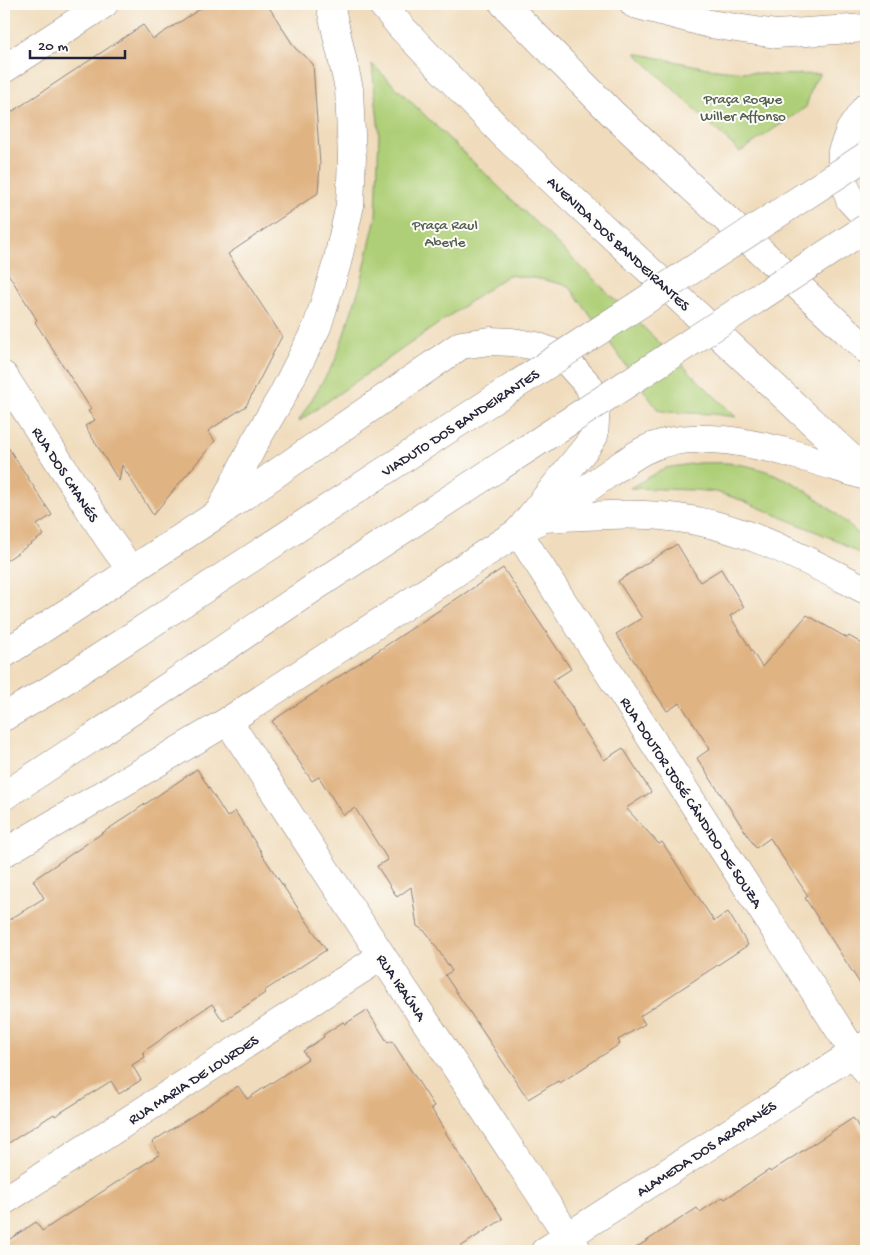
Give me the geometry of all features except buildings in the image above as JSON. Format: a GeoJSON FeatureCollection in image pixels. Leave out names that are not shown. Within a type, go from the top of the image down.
{"type":"FeatureCollection","features":[{"type":"Feature","properties":{"kind":"main road"},"geometry":{"type":"LineString","coordinates":[[4,69],[104,4]]}},
{"type":"Feature","properties":{"kind":"main road"},"geometry":{"type":"LineString","coordinates":[[219,513],[317,327],[339,253],[350,205],[352,157],[349,89],[330,4]]}},
{"type":"Feature","properties":{"kind":"main road","name":"AVENIDA DOS BANDEIRANTES"},"geometry":{"type":"LineString","coordinates":[[382,4],[401,27],[506,137],[866,472]]}},
{"type":"Feature","properties":{"kind":"main road"},"geometry":{"type":"LineString","coordinates":[[504,4],[614,115],[866,349]]}},
{"type":"Feature","properties":{"kind":"main road"},"geometry":{"type":"LineString","coordinates":[[634,4],[710,24],[776,34],[866,28]]}},
{"type":"Feature","properties":{"kind":"main road"},"geometry":{"type":"LineString","coordinates":[[866,107],[850,130],[842,151],[842,176],[850,200],[866,217]]}},
{"type":"Feature","properties":{"kind":"main road","name":"VIADUTO DOS BANDEIRANTES"},"geometry":{"type":"LineString","coordinates":[[4,718],[53,688],[866,156]]}},
{"type":"Feature","properties":{"kind":"main road"},"geometry":{"type":"LineString","coordinates":[[4,796],[318,585],[866,228]]}},
{"type":"Feature","properties":{"kind":"main road"},"geometry":{"type":"LineString","coordinates":[[4,654],[219,513],[461,345],[490,341],[504,342],[536,346],[562,356],[589,386],[596,406],[594,436],[518,532]]}},
{"type":"Feature","properties":{"kind":"main road","name":"RUA DOS CHANÉS"},"geometry":{"type":"LineString","coordinates":[[4,376],[130,570]]}},
{"type":"Feature","properties":{"kind":"main road"},"geometry":{"type":"LineString","coordinates":[[4,853],[228,721],[518,532],[544,518],[644,450],[670,442],[711,438],[786,452],[866,476]]}},
{"type":"Feature","properties":{"kind":"main road"},"geometry":{"type":"LineString","coordinates":[[544,518],[599,515],[671,517],[712,525],[753,536],[866,590]]}},
{"type":"Feature","properties":{"kind":"main road","name":"RUA DOUTOR JOSÉ CÂNDIDO DE SOUZA"},"geometry":{"type":"LineString","coordinates":[[518,532],[862,1056]]}},
{"type":"Feature","properties":{"kind":"main road","name":"RUA IRAÚNA"},"geometry":{"type":"LineString","coordinates":[[228,721],[573,1244]]}},
{"type":"Feature","properties":{"kind":"main road","name":"RUA MARIA DE LOURDES"},"geometry":{"type":"LineString","coordinates":[[4,1201],[382,956]]}},
{"type":"Feature","properties":{"kind":"main road","name":"ALAMEDA DOS ARAPANÉS"},"geometry":{"type":"LineString","coordinates":[[546,1251],[573,1244],[862,1056]]}},
{"type":"Feature","properties":{"kind":"green space","name":"Praça Roque Willer Affonso"},"geometry":{"type":"Polygon","coordinates":[[[635,53],[707,68],[775,75],[820,74],[813,84],[806,107],[740,152],[635,53]]]}},
{"type":"Feature","properties":{"kind":"green space","name":"Praça Raul Aberle"},"geometry":{"type":"Polygon","coordinates":[[[372,64],[736,417],[658,410],[569,286],[540,279],[508,275],[298,422],[335,361],[361,283],[376,216],[379,132],[372,64]]]}},
{"type":"Feature","properties":{"kind":"green space"},"geometry":{"type":"Polygon","coordinates":[[[698,463],[737,464],[757,468],[792,482],[822,502],[866,541],[866,558],[838,541],[741,500],[716,492],[630,488],[665,468],[698,463]]]}}]}
